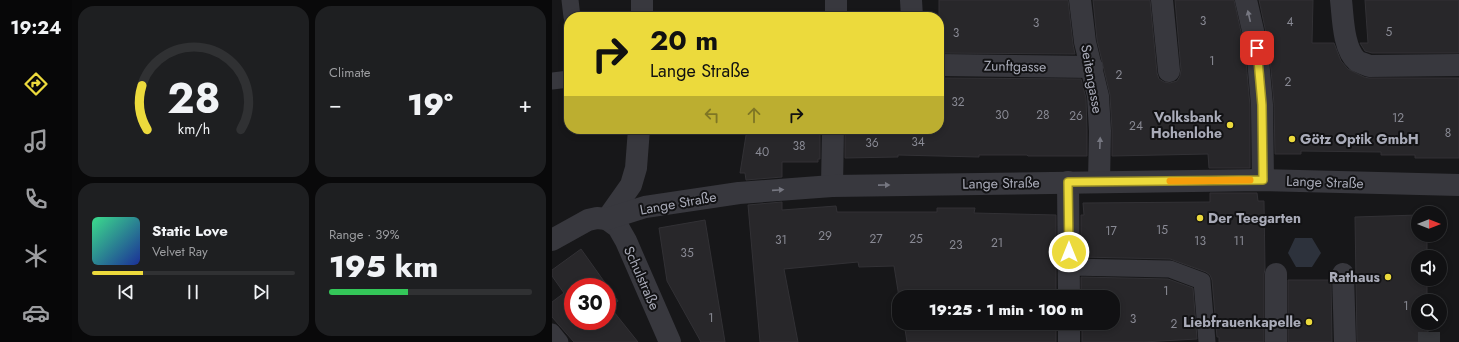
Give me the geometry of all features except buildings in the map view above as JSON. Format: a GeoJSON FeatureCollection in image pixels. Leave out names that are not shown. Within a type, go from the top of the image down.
{"type":"FeatureCollection","features":[{"type":"Feature","properties":{"kind":"street"},"geometry":{"type":"LineString","coordinates":[[642,0],[642,12]]}},
{"type":"Feature","properties":{"kind":"street"},"geometry":{"type":"LineString","coordinates":[[836,0],[836,12]]}},
{"type":"Feature","properties":{"kind":"street"},"geometry":{"type":"LineString","coordinates":[[911,0],[912,12]]}},
{"type":"Feature","properties":{"kind":"street","name":"Seitengasse"},"geometry":{"type":"LineString","coordinates":[[1080,0],[1085,42],[1098,96],[1100,131],[1099,182]]}},
{"type":"Feature","properties":{"kind":"street"},"geometry":{"type":"LineString","coordinates":[[1162,0],[1169,71]]}},
{"type":"Feature","properties":{"kind":"street"},"geometry":{"type":"LineString","coordinates":[[1246,0],[1257,48],[1260,77],[1263,180]]}},
{"type":"Feature","properties":{"kind":"street"},"geometry":{"type":"LineString","coordinates":[[1341,0],[1348,46],[1352,55],[1358,61],[1369,66],[1459,65]]}},
{"type":"Feature","properties":{"kind":"street","name":"Zunftgasse"},"geometry":{"type":"LineString","coordinates":[[944,65],[1092,67]]}},
{"type":"Feature","properties":{"kind":"street"},"geometry":{"type":"LineString","coordinates":[[607,219],[631,185],[636,168],[638,134]]}},
{"type":"Feature","properties":{"kind":"street"},"geometry":{"type":"LineString","coordinates":[[832,186],[833,134]]}},
{"type":"Feature","properties":{"kind":"street","name":"Lange Straße"},"geometry":{"type":"LineString","coordinates":[[552,240],[588,220],[597,218],[607,219],[645,208],[739,193],[832,186],[1263,180],[1459,185]]}},
{"type":"Feature","properties":{"kind":"street"},"geometry":{"type":"LineString","coordinates":[[1068,182],[1069,290]]}},
{"type":"Feature","properties":{"kind":"street","name":"Schulstraße"},"geometry":{"type":"LineString","coordinates":[[607,219],[618,228],[626,241],[670,342]]}},
{"type":"Feature","properties":{"kind":"street"},"geometry":{"type":"LineString","coordinates":[[1276,274],[1276,342]]}},
{"type":"Feature","properties":{"kind":"street"},"geometry":{"type":"LineString","coordinates":[[1343,274],[1345,342]]}},
{"type":"Feature","properties":{"kind":"street"},"geometry":{"type":"LineString","coordinates":[[1069,330],[1069,342]]}},
{"type":"Feature","properties":{"kind":"lane"},"geometry":{"type":"LineString","coordinates":[[570,0],[571,12]]}},
{"type":"Feature","properties":{"kind":"lane"},"geometry":{"type":"LineString","coordinates":[[552,81],[564,80]]}},
{"type":"Feature","properties":{"kind":"lane"},"geometry":{"type":"LineString","coordinates":[[1069,266],[1170,269],[1202,281],[1207,342]]}},
{"type":"Feature","properties":{"kind":"lane"},"geometry":{"type":"LineString","coordinates":[[552,332],[560,342]]}},
{"type":"Feature","properties":{"kind":"shaded area"},"geometry":{"type":"Polygon","coordinates":[[[1295,238],[1312,238],[1321,253],[1312,267],[1296,267],[1288,253],[1295,238]]]}},
{"type":"Feature","properties":{"kind":"tunnel"},"geometry":{"type":"LineString","coordinates":[[1429,332],[1429,342]]}},
{"type":"Feature","properties":{"kind":"slow traffic"},"geometry":{"type":"LineString","coordinates":[[1170,181],[1250,180]]}},
{"type":"Feature","properties":{"kind":"place","name":"Volksbank Hohenlohe"},"geometry":{"type":"Point","coordinates":[1230,125]}},
{"type":"Feature","properties":{"kind":"place","name":"Götz Optik GmbH"},"geometry":{"type":"Point","coordinates":[1292,139]}},
{"type":"Feature","properties":{"kind":"place","name":"Der Teegarten"},"geometry":{"type":"Point","coordinates":[1200,218]}},
{"type":"Feature","properties":{"kind":"place","name":"Rathaus"},"geometry":{"type":"Point","coordinates":[1388,277]}},
{"type":"Feature","properties":{"kind":"place","name":"Liebfrauenkapelle"},"geometry":{"type":"Point","coordinates":[1309,322]}},
{"type":"Feature","properties":{"kind":"route"},"geometry":{"type":"LineString","coordinates":[[1069,252],[1068,182],[1263,180],[1262,105],[1257,48]]}}]}
